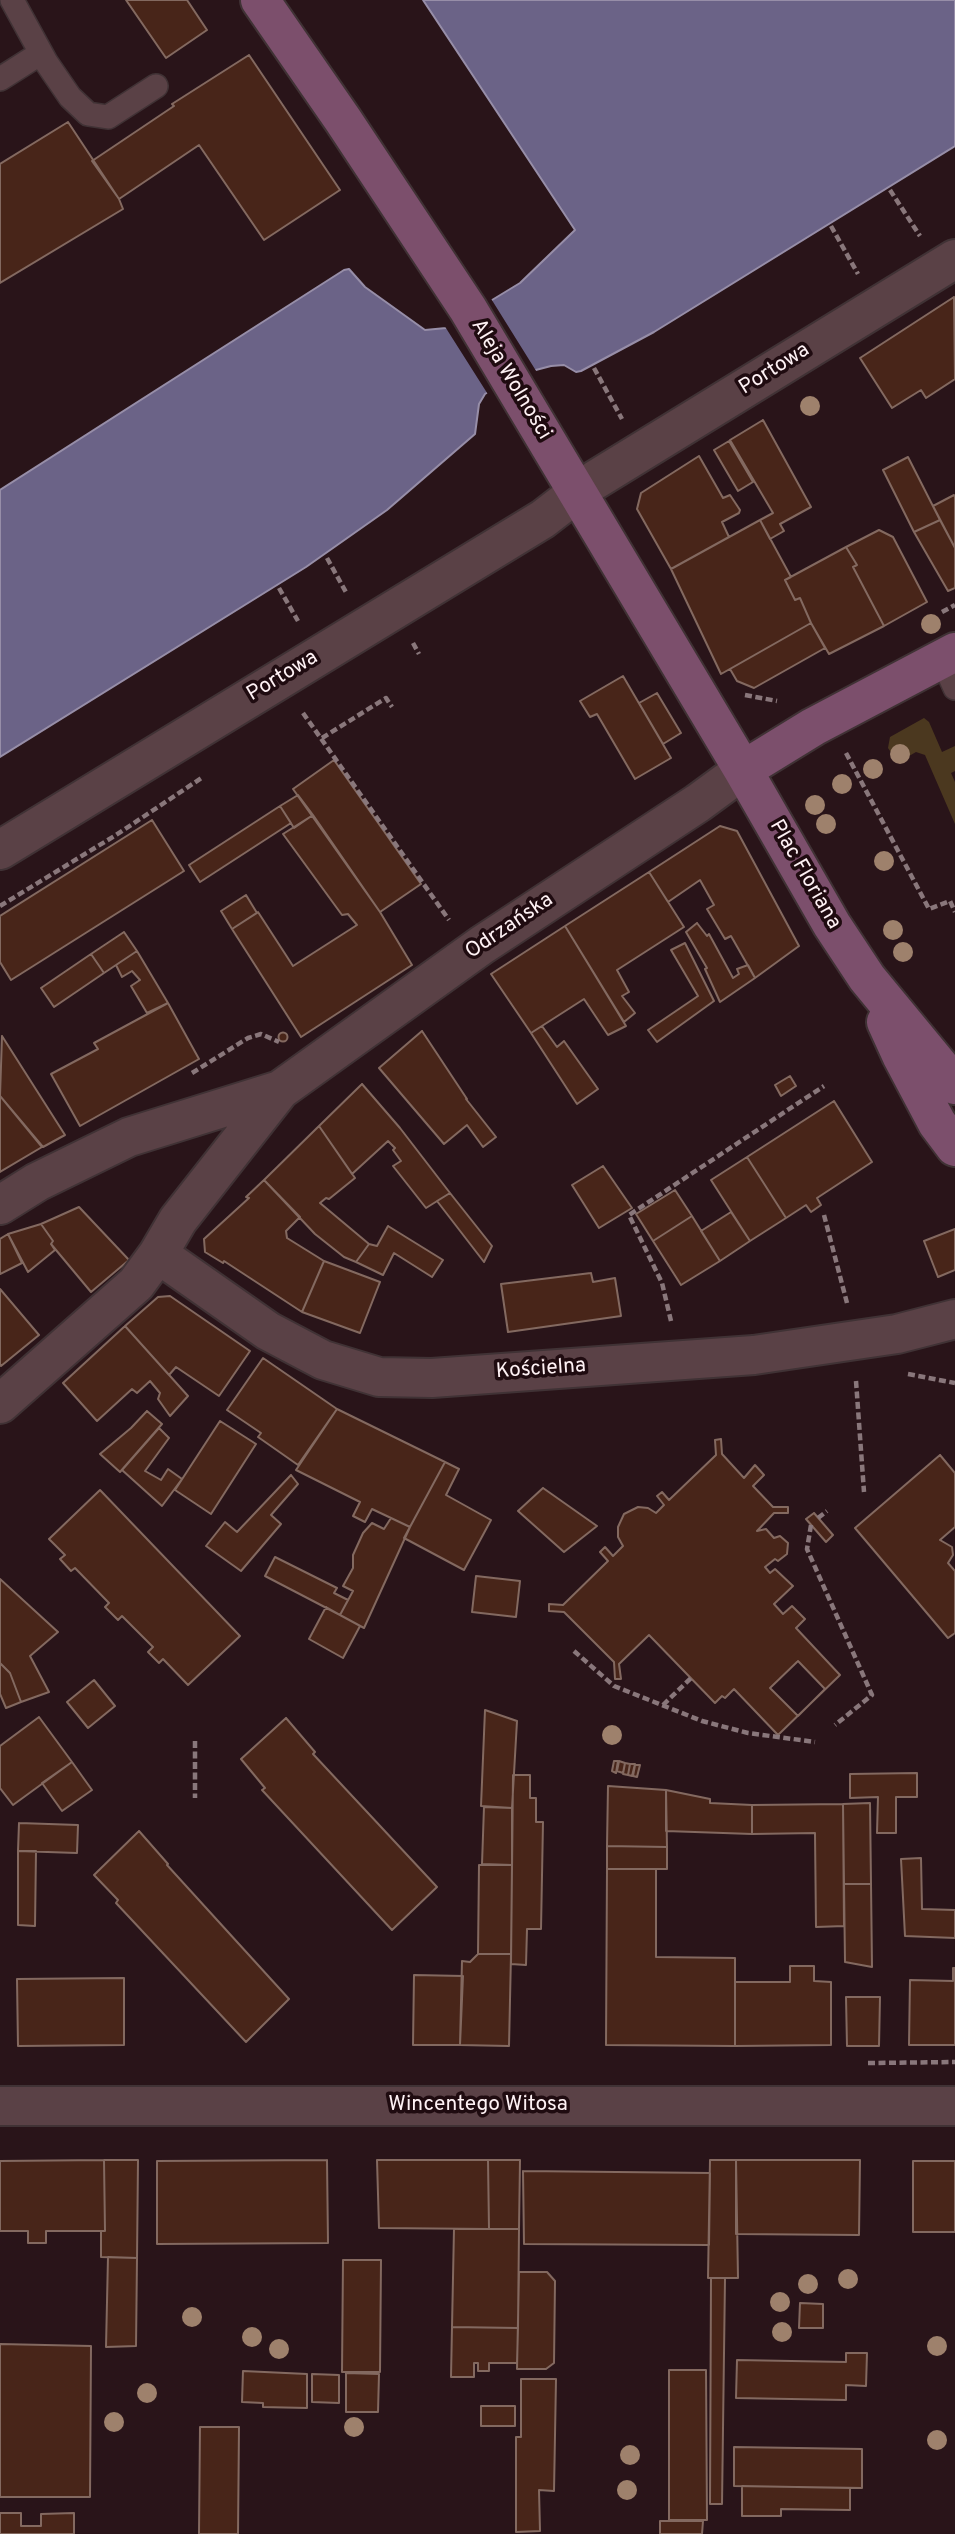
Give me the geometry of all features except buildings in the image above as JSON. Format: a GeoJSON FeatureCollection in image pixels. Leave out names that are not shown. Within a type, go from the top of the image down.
{"type":"FeatureCollection","features":[{"type":"Feature","properties":{"kind":"street","name":"Aleja Wolności"},"geometry":{"type":"LineString","coordinates":[[260,0],[468,309],[743,770]]}},
{"type":"Feature","properties":{"kind":"street","name":"Portowa"},"geometry":{"type":"LineString","coordinates":[[0,850],[544,519],[580,491],[940,252]]}},
{"type":"Feature","properties":{"kind":"street"},"geometry":{"type":"LineString","coordinates":[[743,770],[813,727],[951,666]]}},
{"type":"Feature","properties":{"kind":"street","name":"Plac Floriana"},"geometry":{"type":"LineString","coordinates":[[743,770],[832,925],[867,978],[955,1085]]}},
{"type":"Feature","properties":{"kind":"street","name":"Odrzańska"},"geometry":{"type":"LineString","coordinates":[[0,1404],[136,1284],[178,1220],[280,1090],[482,945],[698,803],[743,770]]}},
{"type":"Feature","properties":{"kind":"street","name":"Plac Floriana"},"geometry":{"type":"LineString","coordinates":[[867,978],[907,1066],[937,1123],[955,1147]]}},
{"type":"Feature","properties":{"kind":"street","name":"Odrzańska"},"geometry":{"type":"LineString","coordinates":[[0,1205],[37,1182],[129,1137],[280,1090]]}},
{"type":"Feature","properties":{"kind":"street","name":"Kościelna"},"geometry":{"type":"LineString","coordinates":[[158,1254],[268,1331],[323,1360],[379,1377],[432,1378],[754,1355],[897,1334],[955,1319]]}},
{"type":"Feature","properties":{"kind":"street","name":"Wincentego Witosa"},"geometry":{"type":"LineString","coordinates":[[0,2106],[955,2106]]}},
{"type":"Feature","properties":{"kind":"lane"},"geometry":{"type":"LineString","coordinates":[[12,0],[41,53],[70,97],[88,114],[108,117],[156,86]]}},
{"type":"Feature","properties":{"kind":"lane"},"geometry":{"type":"LineString","coordinates":[[0,79],[41,53]]}},
{"type":"Feature","properties":{"kind":"path"},"geometry":{"type":"LineString","coordinates":[[890,190],[940,252]]}},
{"type":"Feature","properties":{"kind":"path"},"geometry":{"type":"LineString","coordinates":[[831,226],[863,283]]}},
{"type":"Feature","properties":{"kind":"path"},"geometry":{"type":"LineString","coordinates":[[594,368],[623,421]]}},
{"type":"Feature","properties":{"kind":"path"},"geometry":{"type":"LineString","coordinates":[[327,558],[353,603]]}},
{"type":"Feature","properties":{"kind":"path"},"geometry":{"type":"LineString","coordinates":[[279,588],[300,623]]}},
{"type":"Feature","properties":{"kind":"path"},"geometry":{"type":"LineString","coordinates":[[932,618],[955,605]]}},
{"type":"Feature","properties":{"kind":"path"},"geometry":{"type":"LineString","coordinates":[[739,691],[748,697],[775,702],[784,697]]}},
{"type":"Feature","properties":{"kind":"path"},"geometry":{"type":"LineString","coordinates":[[322,738],[386,698],[392,707]]}},
{"type":"Feature","properties":{"kind":"path"},"geometry":{"type":"LineString","coordinates":[[302,711],[449,921]]}},
{"type":"Feature","properties":{"kind":"path"},"geometry":{"type":"LineString","coordinates":[[839,756],[846,752],[929,909],[950,901],[955,912]]}},
{"type":"Feature","properties":{"kind":"path"},"geometry":{"type":"LineString","coordinates":[[189,1074],[248,1038],[261,1034],[288,1044]]}},
{"type":"Feature","properties":{"kind":"path"},"geometry":{"type":"LineString","coordinates":[[672,1322],[662,1283],[629,1215],[824,1086]]}},
{"type":"Feature","properties":{"kind":"path"},"geometry":{"type":"LineString","coordinates":[[824,1215],[848,1308]]}},
{"type":"Feature","properties":{"kind":"path"},"geometry":{"type":"LineString","coordinates":[[856,1377],[864,1492]]}},
{"type":"Feature","properties":{"kind":"path"},"geometry":{"type":"LineString","coordinates":[[818,1518],[827,1511]]}},
{"type":"Feature","properties":{"kind":"path"},"geometry":{"type":"LineString","coordinates":[[811,1525],[807,1549],[872,1695],[835,1725]]}},
{"type":"Feature","properties":{"kind":"path"},"geometry":{"type":"LineString","coordinates":[[574,1651],[614,1686],[702,1721],[748,1733],[815,1742]]}},
{"type":"Feature","properties":{"kind":"path"},"geometry":{"type":"LineString","coordinates":[[663,1705],[691,1678]]}},
{"type":"Feature","properties":{"kind":"path"},"geometry":{"type":"LineString","coordinates":[[195,1741],[195,1798]]}},
{"type":"Feature","properties":{"kind":"shaded area"},"geometry":{"type":"Polygon","coordinates":[[[423,0],[955,0],[955,146],[654,332],[581,371],[576,372],[564,365],[513,376],[485,394],[479,404],[475,434],[387,510],[306,567],[0,757],[0,490],[344,270],[349,269],[365,287],[425,330],[446,328],[520,283],[575,230],[423,0]]]}},
{"type":"Feature","properties":{"kind":"shaded area"},"geometry":{"type":"Polygon","coordinates":[[[924,718],[929,722],[942,752],[955,746],[955,771],[951,773],[955,782],[955,824],[925,755],[916,752],[902,760],[895,758],[888,748],[890,737],[924,718]]]}},
{"type":"Feature","properties":{"kind":"pier"},"geometry":{"type":"Polygon","coordinates":[[[490,297],[538,374],[514,380],[489,396],[444,325],[490,297]]]}}]}
